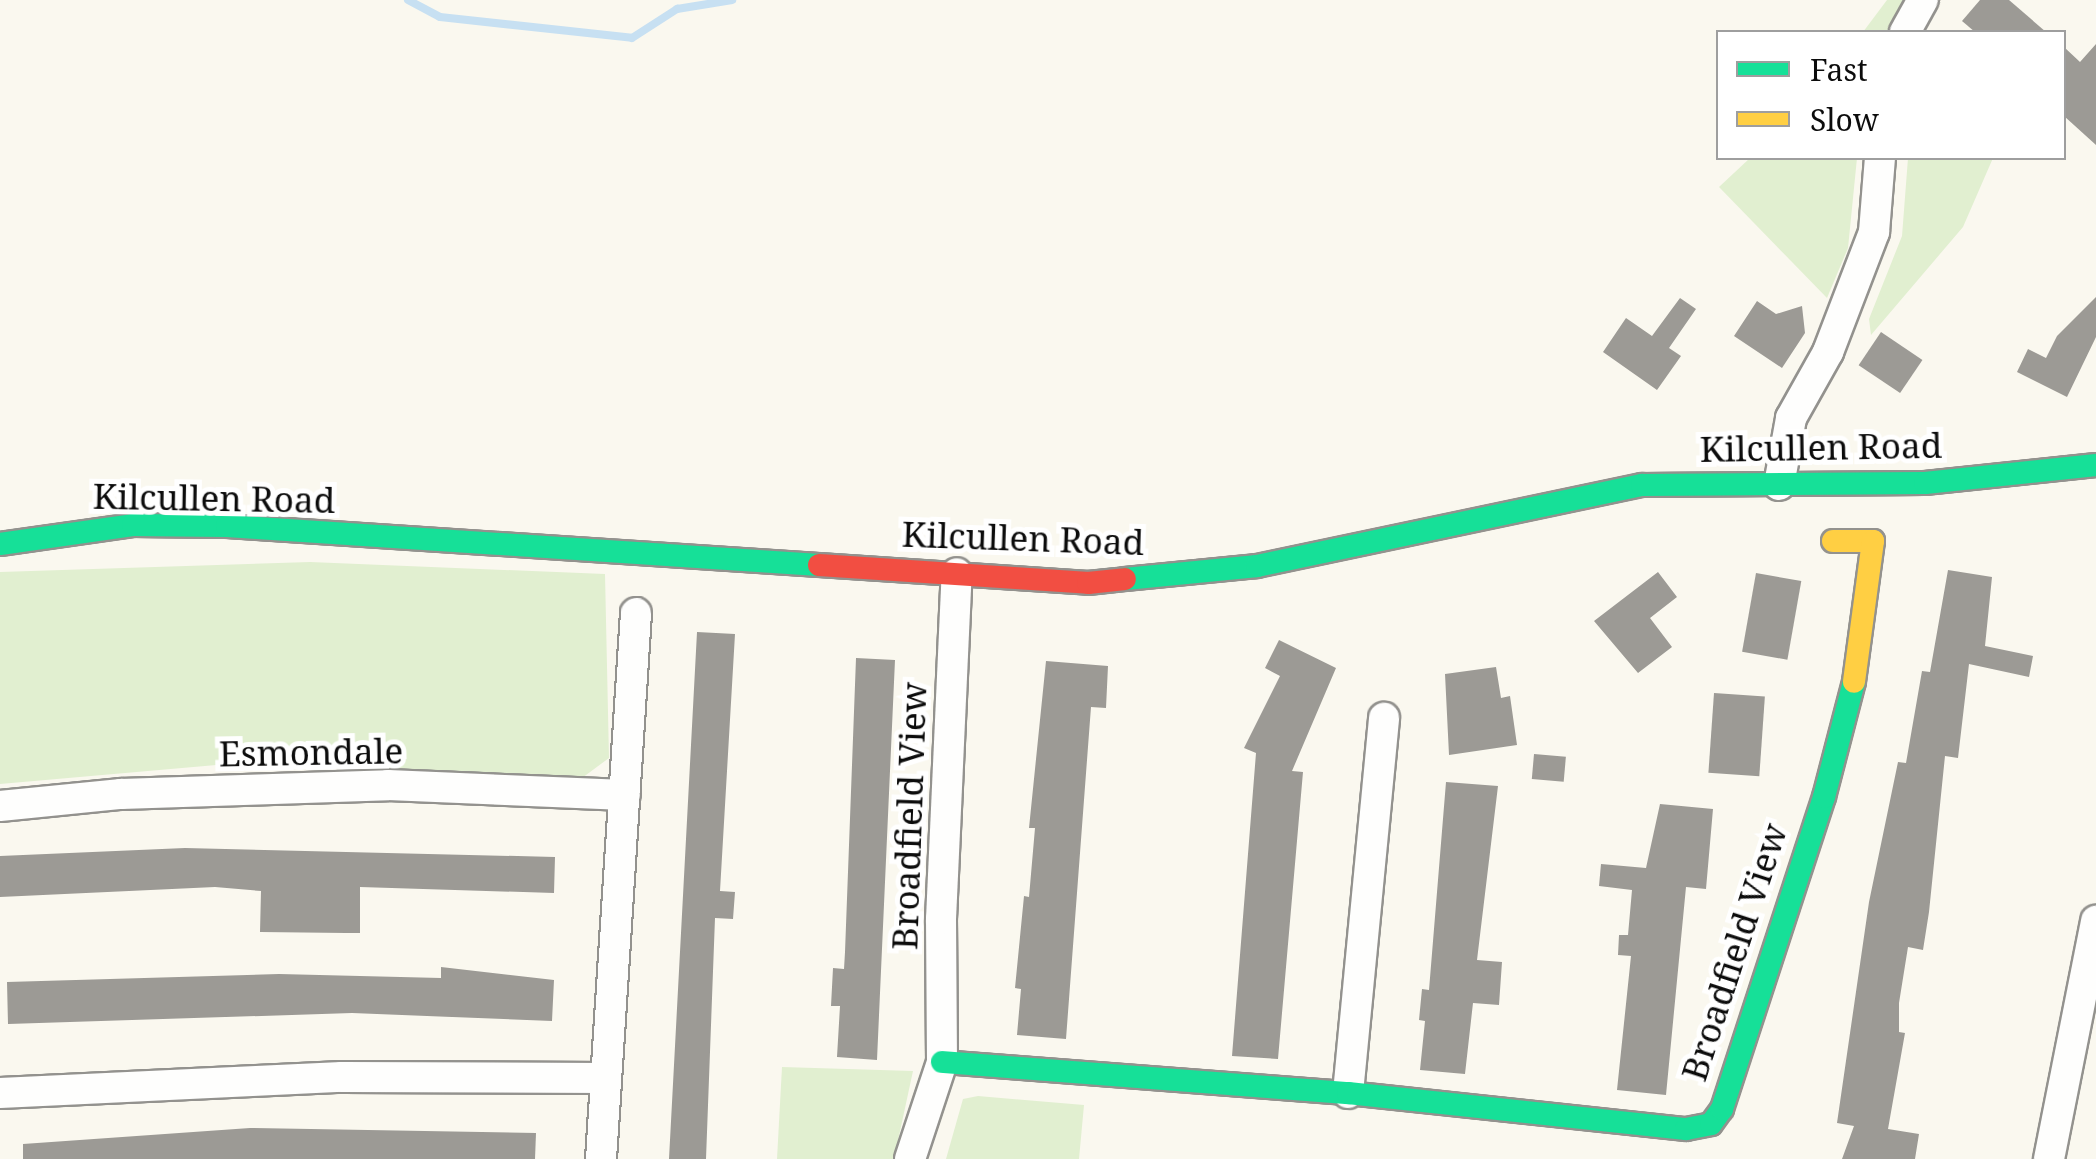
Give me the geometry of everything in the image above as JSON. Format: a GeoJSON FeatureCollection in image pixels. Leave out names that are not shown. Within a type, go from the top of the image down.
{"type":"FeatureCollection","features":[{"type":"Feature","properties":{"kind":"main road","name":"Kilcullen Road"},"geometry":{"type":"LineString","coordinates":[[0,544],[133,525],[227,526],[1088,582],[1168,579],[1257,566],[1576,494],[1642,485],[1925,483],[2096,465]]}},
{"type":"Feature","properties":{"kind":"main road","name":"Broadfield View"},"geometry":{"type":"LineString","coordinates":[[942,1062],[1348,1093],[1692,1129],[1711,1124],[1722,1109],[1824,798],[1860,655],[1874,541],[1833,541]]}},
{"type":"Feature","properties":{"kind":"street"},"geometry":{"type":"LineString","coordinates":[[1907,30],[1924,0]]}},
{"type":"Feature","properties":{"kind":"street"},"geometry":{"type":"LineString","coordinates":[[1779,485],[1791,418],[1828,352],[1874,232],[1880,160]]}},
{"type":"Feature","properties":{"kind":"street","name":"Broadfield View"},"geometry":{"type":"LineString","coordinates":[[910,1159],[942,1062],[941,919],[958,572]]}},
{"type":"Feature","properties":{"kind":"street"},"geometry":{"type":"LineString","coordinates":[[601,1159],[636,613]]}},
{"type":"Feature","properties":{"kind":"street"},"geometry":{"type":"LineString","coordinates":[[1348,1093],[1384,718]]}},
{"type":"Feature","properties":{"kind":"street","name":"Esmondale"},"geometry":{"type":"LineString","coordinates":[[0,806],[121,794],[388,785],[624,795]]}},
{"type":"Feature","properties":{"kind":"street"},"geometry":{"type":"LineString","coordinates":[[2050,1159],[2096,921]]}},
{"type":"Feature","properties":{"kind":"street"},"geometry":{"type":"LineString","coordinates":[[0,1093],[342,1077],[606,1078]]}},
{"type":"Feature","properties":{"kind":"green space"},"geometry":{"type":"Polygon","coordinates":[[[1887,0],[1913,0],[1899,30],[1864,30],[1887,0]]]}},
{"type":"Feature","properties":{"kind":"green space"},"geometry":{"type":"Polygon","coordinates":[[[1748,160],[1857,160],[1848,248],[1827,298],[1719,187],[1748,160]]]}},
{"type":"Feature","properties":{"kind":"green space"},"geometry":{"type":"Polygon","coordinates":[[[1908,160],[1992,160],[1963,227],[1871,335],[1869,319],[1902,236],[1908,160]]]}},
{"type":"Feature","properties":{"kind":"green space"},"geometry":{"type":"Polygon","coordinates":[[[310,562],[605,574],[609,758],[582,778],[239,763],[0,784],[0,572],[310,562]]]}},
{"type":"Feature","properties":{"kind":"green space"},"geometry":{"type":"Polygon","coordinates":[[[782,1067],[913,1071],[894,1159],[777,1159],[782,1067]]]}},
{"type":"Feature","properties":{"kind":"green space"},"geometry":{"type":"Polygon","coordinates":[[[978,1096],[1084,1105],[1079,1159],[946,1159],[963,1099],[978,1096]]]}},
{"type":"Feature","properties":{"kind":"building"},"geometry":{"type":"Polygon","coordinates":[[[1980,0],[2009,0],[2044,30],[1973,30],[1962,21],[1980,0]]]}},
{"type":"Feature","properties":{"kind":"building"},"geometry":{"type":"Polygon","coordinates":[[[2096,44],[2096,145],[2066,118],[2066,49],[2080,62],[2096,44]]]}},
{"type":"Feature","properties":{"kind":"building"},"geometry":{"type":"Polygon","coordinates":[[[2096,297],[2096,337],[2067,397],[2017,372],[2028,349],[2046,358],[2057,336],[2096,297]]]}},
{"type":"Feature","properties":{"kind":"building"},"geometry":{"type":"Polygon","coordinates":[[[1680,298],[1696,309],[1669,348],[1681,356],[1657,390],[1603,352],[1626,318],[1652,336],[1680,298]]]}},
{"type":"Feature","properties":{"kind":"building"},"geometry":{"type":"Polygon","coordinates":[[[1757,301],[1776,314],[1802,306],[1805,333],[1782,368],[1734,336],[1757,301]]]}},
{"type":"Feature","properties":{"kind":"building"},"geometry":{"type":"Polygon","coordinates":[[[1881,332],[1922,360],[1900,393],[1859,365],[1881,332]]]}},
{"type":"Feature","properties":{"kind":"building"},"geometry":{"type":"Polygon","coordinates":[[[1948,570],[1992,577],[1985,646],[2033,656],[2029,677],[1969,664],[1958,758],[1945,756],[1923,950],[1908,947],[1899,1003],[1899,1032],[1905,1033],[1888,1129],[1919,1134],[1915,1159],[1842,1159],[1854,1126],[1837,1123],[1869,902],[1898,762],[1906,763],[1922,671],[1930,672],[1948,570]]]}},
{"type":"Feature","properties":{"kind":"building"},"geometry":{"type":"Polygon","coordinates":[[[1658,572],[1677,597],[1650,618],[1672,647],[1638,673],[1594,621],[1658,572]]]}},
{"type":"Feature","properties":{"kind":"building"},"geometry":{"type":"Polygon","coordinates":[[[1756,573],[1801,581],[1787,660],[1742,652],[1756,573]]]}},
{"type":"Feature","properties":{"kind":"building"},"geometry":{"type":"Polygon","coordinates":[[[697,632],[735,634],[720,891],[735,892],[733,919],[715,918],[706,1159],[669,1159],[697,632]]]}},
{"type":"Feature","properties":{"kind":"building"},"geometry":{"type":"Polygon","coordinates":[[[1279,640],[1336,668],[1292,771],[1303,772],[1278,1059],[1232,1056],[1256,753],[1244,748],[1280,676],[1265,668],[1279,640]]]}},
{"type":"Feature","properties":{"kind":"building"},"geometry":{"type":"Polygon","coordinates":[[[856,658],[895,660],[877,1060],[837,1057],[840,1006],[831,1006],[833,968],[844,969],[856,658]]]}},
{"type":"Feature","properties":{"kind":"building"},"geometry":{"type":"Polygon","coordinates":[[[1046,661],[1108,666],[1106,708],[1091,707],[1066,1039],[1017,1035],[1021,989],[1015,988],[1024,896],[1029,897],[1035,828],[1029,828],[1046,661]]]}},
{"type":"Feature","properties":{"kind":"building"},"geometry":{"type":"Polygon","coordinates":[[[1496,667],[1501,698],[1510,696],[1517,745],[1449,755],[1445,674],[1496,667]]]}},
{"type":"Feature","properties":{"kind":"building"},"geometry":{"type":"Polygon","coordinates":[[[1714,693],[1765,697],[1759,776],[1708,773],[1714,693]]]}},
{"type":"Feature","properties":{"kind":"building"},"geometry":{"type":"Polygon","coordinates":[[[1534,754],[1566,757],[1564,782],[1532,779],[1534,754]]]}},
{"type":"Feature","properties":{"kind":"building"},"geometry":{"type":"Polygon","coordinates":[[[1446,782],[1498,786],[1477,960],[1502,962],[1499,1005],[1473,1003],[1465,1074],[1420,1070],[1425,1021],[1419,1020],[1422,989],[1429,990],[1446,782]]]}},
{"type":"Feature","properties":{"kind":"building"},"geometry":{"type":"Polygon","coordinates":[[[1660,804],[1713,809],[1706,889],[1686,887],[1666,1095],[1617,1090],[1631,956],[1618,955],[1619,935],[1628,935],[1632,890],[1599,886],[1601,864],[1646,868],[1660,804]]]}},
{"type":"Feature","properties":{"kind":"building"},"geometry":{"type":"Polygon","coordinates":[[[185,848],[555,857],[554,893],[360,887],[360,933],[260,932],[261,891],[215,887],[0,897],[0,856],[185,848]]]}},
{"type":"Feature","properties":{"kind":"building"},"geometry":{"type":"Polygon","coordinates":[[[441,967],[554,980],[552,1021],[352,1013],[8,1024],[7,982],[279,974],[441,978],[441,967]]]}},
{"type":"Feature","properties":{"kind":"building"},"geometry":{"type":"Polygon","coordinates":[[[250,1128],[536,1133],[535,1159],[23,1159],[23,1144],[250,1128]]]}},
{"type":"Feature","properties":{"kind":"waterway"},"geometry":{"type":"LineString","coordinates":[[408,0],[440,17],[632,38],[677,9],[732,0]]}},
{"type":"Feature","properties":{"kind":"traffic: fast"},"geometry":{"type":"LineString","coordinates":[[1125,579],[1257,566],[1642,485],[1925,483],[2096,465]]}},
{"type":"Feature","properties":{"kind":"traffic: fast"},"geometry":{"type":"LineString","coordinates":[[0,544],[133,525],[227,526],[819,565]]}},
{"type":"Feature","properties":{"kind":"traffic: fast"},"geometry":{"type":"LineString","coordinates":[[942,1062],[1348,1093],[1686,1129],[1711,1124],[1722,1109],[1824,797],[1854,682]]}},
{"type":"Feature","properties":{"kind":"traffic: slow"},"geometry":{"type":"LineString","coordinates":[[1833,541],[1873,541],[1854,682]]}},
{"type":"Feature","properties":{"kind":"traffic: jam"},"geometry":{"type":"LineString","coordinates":[[819,565],[1088,583],[1125,579]]}}]}
